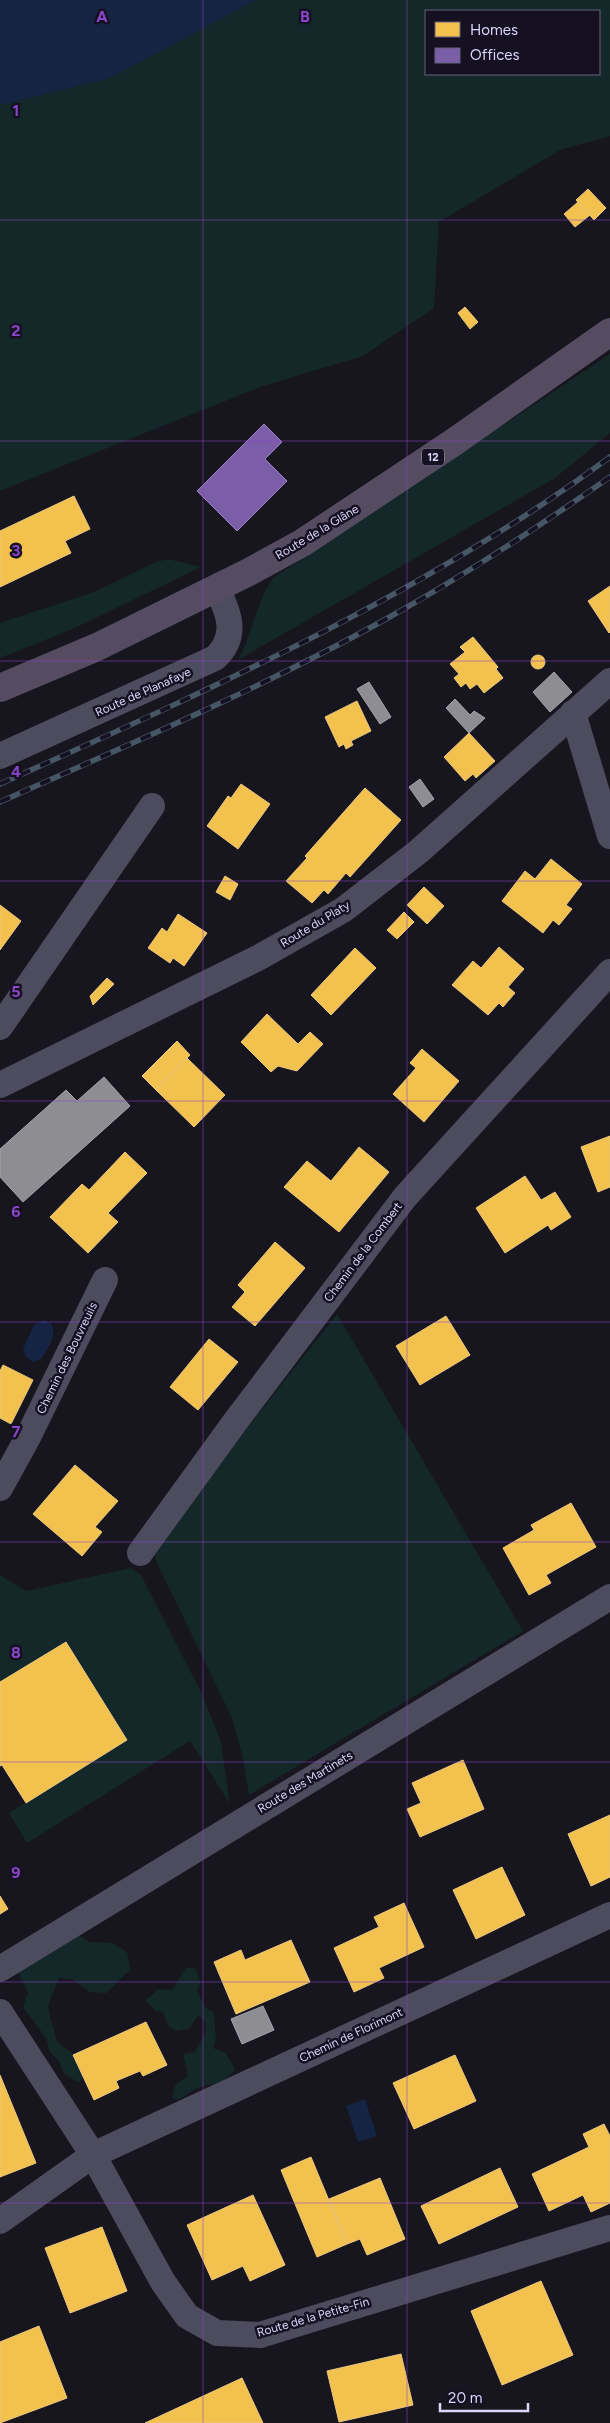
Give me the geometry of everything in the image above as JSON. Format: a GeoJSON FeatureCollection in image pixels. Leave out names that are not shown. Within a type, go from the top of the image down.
{"type":"FeatureCollection","features":[{"type":"Feature","properties":{"kind":"main road","name":"Route de la Glâne"},"geometry":{"type":"LineString","coordinates":[[0,688],[97,647],[302,543],[379,494],[610,332]]}},
{"type":"Feature","properties":{"kind":"street","name":"Route de Planafaye"},"geometry":{"type":"LineString","coordinates":[[0,756],[215,658],[227,644],[230,624],[228,613],[216,588]]}},
{"type":"Feature","properties":{"kind":"street","name":"Route du Platy"},"geometry":{"type":"LineString","coordinates":[[0,1085],[258,958],[343,910],[418,852],[610,681]]}},
{"type":"Feature","properties":{"kind":"street"},"geometry":{"type":"LineString","coordinates":[[572,713],[610,836]]}},
{"type":"Feature","properties":{"kind":"street"},"geometry":{"type":"LineString","coordinates":[[0,1027],[152,806]]}},
{"type":"Feature","properties":{"kind":"street","name":"Chemin de la Combert"},"geometry":{"type":"LineString","coordinates":[[140,1553],[235,1422],[405,1197],[610,972]]}},
{"type":"Feature","properties":{"kind":"street","name":"Chemin des Bouvreuils"},"geometry":{"type":"LineString","coordinates":[[0,1488],[28,1437],[105,1280]]}},
{"type":"Feature","properties":{"kind":"street","name":"Route des Martinets"},"geometry":{"type":"LineString","coordinates":[[0,1969],[610,1597]]}},
{"type":"Feature","properties":{"kind":"street","name":"Chemin de Florimont"},"geometry":{"type":"LineString","coordinates":[[0,2221],[93,2155],[610,1916]]}},
{"type":"Feature","properties":{"kind":"street","name":"Route de la Petite-Fin"},"geometry":{"type":"LineString","coordinates":[[0,2012],[93,2155],[163,2282],[188,2316],[216,2333],[260,2335],[610,2228]]}},
{"type":"Feature","properties":{"kind":"green space"},"geometry":{"type":"Polygon","coordinates":[[[256,0],[610,0],[610,136],[560,150],[439,222],[434,308],[363,356],[263,386],[0,491],[0,105],[110,78],[256,0]]]}},
{"type":"Feature","properties":{"kind":"green space"},"geometry":{"type":"Polygon","coordinates":[[[610,354],[610,433],[555,478],[238,660],[262,598],[273,578],[610,354]]]}},
{"type":"Feature","properties":{"kind":"green space"},"geometry":{"type":"Polygon","coordinates":[[[168,559],[201,567],[75,628],[0,658],[0,623],[94,592],[156,562],[168,559]]]}},
{"type":"Feature","properties":{"kind":"green space"},"geometry":{"type":"Polygon","coordinates":[[[337,1314],[523,1631],[249,1795],[242,1755],[232,1718],[156,1561],[154,1546],[337,1314]]]}},
{"type":"Feature","properties":{"kind":"green space"},"geometry":{"type":"Polygon","coordinates":[[[131,1568],[141,1575],[203,1696],[221,1742],[230,1804],[190,1741],[27,1843],[9,1813],[127,1739],[66,1642],[0,1682],[0,1575],[26,1591],[131,1568]]]}},
{"type":"Feature","properties":{"kind":"green space"},"geometry":{"type":"Polygon","coordinates":[[[76,1934],[89,1942],[112,1943],[127,1952],[130,1970],[106,1993],[90,1992],[73,1980],[59,1978],[48,2005],[50,2016],[57,2042],[72,2053],[84,2078],[78,2082],[64,2074],[59,2061],[50,2052],[46,2038],[23,2007],[28,1993],[19,1974],[20,1967],[76,1934]]]}},
{"type":"Feature","properties":{"kind":"green space"},"geometry":{"type":"Polygon","coordinates":[[[186,1968],[195,1968],[201,1982],[197,1991],[205,2007],[214,2013],[216,2040],[213,2048],[226,2053],[235,2070],[222,2081],[197,2088],[179,2099],[172,2098],[175,2085],[188,2076],[183,2054],[195,2052],[206,2031],[205,2021],[198,2015],[189,2029],[176,2031],[169,2027],[163,2012],[156,2011],[145,2000],[159,1989],[172,1990],[186,1968]]]}},
{"type":"Feature","properties":{"kind":"water"},"geometry":{"type":"Polygon","coordinates":[[[0,0],[256,0],[110,78],[0,105],[0,0]]]}},
{"type":"Feature","properties":{"kind":"water"},"geometry":{"type":"Polygon","coordinates":[[[43,1320],[51,1323],[53,1337],[41,1359],[33,1362],[26,1357],[23,1349],[34,1325],[43,1320]]]}},
{"type":"Feature","properties":{"kind":"water"},"geometry":{"type":"Polygon","coordinates":[[[365,2099],[377,2136],[358,2142],[346,2106],[365,2099]]]}},
{"type":"Feature","properties":{"kind":"building: Homes"},"geometry":{"type":"Polygon","coordinates":[[[588,189],[606,208],[594,220],[576,200],[588,189]]]}},
{"type":"Feature","properties":{"kind":"building: Homes"},"geometry":{"type":"Polygon","coordinates":[[[578,202],[590,215],[575,227],[564,214],[578,202]]]}},
{"type":"Feature","properties":{"kind":"building: Homes"},"geometry":{"type":"Polygon","coordinates":[[[465,307],[478,322],[470,329],[458,313],[465,307]]]}},
{"type":"Feature","properties":{"kind":"building: Homes"},"geometry":{"type":"Polygon","coordinates":[[[74,496],[90,529],[65,541],[71,553],[0,587],[0,531],[74,496]]]}},
{"type":"Feature","properties":{"kind":"building: Homes"},"geometry":{"type":"Polygon","coordinates":[[[610,586],[610,632],[609,633],[588,601],[610,586]]]}},
{"type":"Feature","properties":{"kind":"building: Homes"},"geometry":{"type":"Polygon","coordinates":[[[473,637],[498,667],[496,669],[503,678],[484,693],[477,684],[470,689],[466,683],[461,687],[454,678],[459,674],[450,664],[465,652],[460,647],[473,637]]]}},
{"type":"Feature","properties":{"kind":"building: Homes"},"geometry":{"type":"Polygon","coordinates":[[[538,655],[543,657],[545,662],[543,667],[538,669],[533,667],[531,662],[533,657],[538,655]]]}},
{"type":"Feature","properties":{"kind":"building: Homes"},"geometry":{"type":"Polygon","coordinates":[[[357,701],[371,731],[351,741],[353,745],[346,749],[344,744],[339,747],[325,717],[357,701]]]}},
{"type":"Feature","properties":{"kind":"building: Homes"},"geometry":{"type":"Polygon","coordinates":[[[469,733],[495,761],[476,778],[473,774],[465,781],[444,757],[469,733]]]}},
{"type":"Feature","properties":{"kind":"building: Homes"},"geometry":{"type":"Polygon","coordinates":[[[241,784],[270,804],[238,849],[207,826],[228,796],[231,798],[241,784]]]}},
{"type":"Feature","properties":{"kind":"building: Homes"},"geometry":{"type":"Polygon","coordinates":[[[365,788],[401,820],[350,877],[346,873],[328,894],[324,890],[312,903],[286,881],[307,858],[305,856],[365,788]]]}},
{"type":"Feature","properties":{"kind":"building: Homes"},"geometry":{"type":"Polygon","coordinates":[[[551,859],[582,884],[566,905],[572,909],[559,925],[553,920],[543,933],[502,901],[525,871],[535,879],[551,859]]]}},
{"type":"Feature","properties":{"kind":"building: Homes"},"geometry":{"type":"Polygon","coordinates":[[[225,876],[238,884],[230,900],[216,892],[225,876]]]}},
{"type":"Feature","properties":{"kind":"building: Homes"},"geometry":{"type":"Polygon","coordinates":[[[424,887],[444,906],[427,924],[407,905],[424,887]]]}},
{"type":"Feature","properties":{"kind":"building: Homes"},"geometry":{"type":"Polygon","coordinates":[[[0,905],[21,921],[0,950],[0,905]]]}},
{"type":"Feature","properties":{"kind":"building: Homes"},"geometry":{"type":"Polygon","coordinates":[[[404,912],[414,922],[397,939],[387,930],[404,912]]]}},
{"type":"Feature","properties":{"kind":"building: Homes"},"geometry":{"type":"Polygon","coordinates":[[[178,914],[207,933],[184,966],[173,958],[170,963],[148,948],[162,928],[167,932],[178,914]]]}},
{"type":"Feature","properties":{"kind":"building: Homes"},"geometry":{"type":"Polygon","coordinates":[[[499,947],[524,969],[508,987],[515,993],[503,1007],[499,1003],[488,1015],[452,985],[473,961],[481,968],[499,947]]]}},
{"type":"Feature","properties":{"kind":"building: Homes"},"geometry":{"type":"Polygon","coordinates":[[[355,948],[376,968],[331,1015],[311,995],[355,948]]]}},
{"type":"Feature","properties":{"kind":"building: Homes"},"geometry":{"type":"Polygon","coordinates":[[[107,978],[114,984],[93,1005],[90,996],[107,978]]]}},
{"type":"Feature","properties":{"kind":"building: Homes"},"geometry":{"type":"Polygon","coordinates":[[[267,1014],[298,1044],[310,1032],[323,1044],[297,1071],[278,1066],[271,1072],[241,1042],[267,1014]]]}},
{"type":"Feature","properties":{"kind":"building: Homes"},"geometry":{"type":"Polygon","coordinates":[[[177,1041],[190,1055],[156,1090],[142,1076],[177,1041]]]}},
{"type":"Feature","properties":{"kind":"building: Homes"},"geometry":{"type":"Polygon","coordinates":[[[422,1049],[459,1081],[424,1122],[393,1094],[416,1068],[410,1063],[422,1049]]]}},
{"type":"Feature","properties":{"kind":"building: Homes"},"geometry":{"type":"Polygon","coordinates":[[[187,1058],[225,1095],[194,1127],[156,1090],[187,1058]]]}},
{"type":"Feature","properties":{"kind":"building: Homes"},"geometry":{"type":"Polygon","coordinates":[[[610,1136],[610,1187],[598,1192],[581,1147],[610,1136]]]}},
{"type":"Feature","properties":{"kind":"building: Homes"},"geometry":{"type":"Polygon","coordinates":[[[359,1147],[389,1172],[339,1232],[284,1187],[307,1161],[331,1181],[359,1147]]]}},
{"type":"Feature","properties":{"kind":"building: Homes"},"geometry":{"type":"Polygon","coordinates":[[[125,1152],[147,1173],[108,1213],[118,1222],[88,1253],[50,1217],[82,1184],[89,1190],[125,1152]]]}},
{"type":"Feature","properties":{"kind":"building: Homes"},"geometry":{"type":"Polygon","coordinates":[[[525,1176],[541,1200],[555,1192],[571,1217],[551,1230],[548,1225],[505,1253],[476,1208],[525,1176]]]}},
{"type":"Feature","properties":{"kind":"building: Homes"},"geometry":{"type":"Polygon","coordinates":[[[275,1242],[305,1268],[255,1326],[232,1307],[245,1292],[238,1285],[275,1242]]]}},
{"type":"Feature","properties":{"kind":"building: Homes"},"geometry":{"type":"Polygon","coordinates":[[[446,1316],[470,1355],[420,1385],[396,1346],[446,1316]]]}},
{"type":"Feature","properties":{"kind":"building: Homes"},"geometry":{"type":"Polygon","coordinates":[[[209,1339],[238,1362],[198,1410],[170,1387],[209,1339]]]}},
{"type":"Feature","properties":{"kind":"building: Homes"},"geometry":{"type":"Polygon","coordinates":[[[3,1365],[33,1380],[11,1424],[0,1418],[0,1371],[3,1365]]]}},
{"type":"Feature","properties":{"kind":"building: Homes"},"geometry":{"type":"Polygon","coordinates":[[[75,1465],[118,1501],[95,1527],[102,1532],[82,1556],[33,1514],[75,1465]]]}},
{"type":"Feature","properties":{"kind":"building: Homes"},"geometry":{"type":"Polygon","coordinates":[[[571,1503],[596,1547],[546,1575],[551,1583],[529,1595],[503,1548],[534,1530],[531,1525],[571,1503]]]}},
{"type":"Feature","properties":{"kind":"building: Homes"},"geometry":{"type":"Polygon","coordinates":[[[66,1642],[127,1740],[26,1803],[2,1765],[0,1766],[0,1682],[66,1642]]]}},
{"type":"Feature","properties":{"kind":"building: Homes"},"geometry":{"type":"Polygon","coordinates":[[[463,1760],[484,1809],[420,1837],[407,1809],[421,1803],[412,1783],[463,1760]]]}},
{"type":"Feature","properties":{"kind":"building: Homes"},"geometry":{"type":"Polygon","coordinates":[[[610,1815],[610,1877],[591,1886],[568,1834],[610,1815]]]}},
{"type":"Feature","properties":{"kind":"building: Homes"},"geometry":{"type":"Polygon","coordinates":[[[502,1867],[525,1915],[476,1939],[453,1890],[502,1867]]]}},
{"type":"Feature","properties":{"kind":"building: Homes"},"geometry":{"type":"Polygon","coordinates":[[[0,1896],[8,1909],[0,1914],[0,1896]]]}},
{"type":"Feature","properties":{"kind":"building: Homes"},"geometry":{"type":"Polygon","coordinates":[[[404,1903],[424,1947],[379,1968],[384,1978],[354,1992],[334,1948],[379,1927],[374,1917],[404,1903]]]}},
{"type":"Feature","properties":{"kind":"building: Homes"},"geometry":{"type":"Polygon","coordinates":[[[291,1940],[310,1982],[236,2014],[214,1962],[241,1950],[245,1960],[291,1940]]]}},
{"type":"Feature","properties":{"kind":"building: Homes"},"geometry":{"type":"Polygon","coordinates":[[[146,2022],[167,2065],[143,2076],[140,2071],[116,2081],[119,2088],[94,2100],[73,2055],[146,2022]]]}},
{"type":"Feature","properties":{"kind":"building: Homes"},"geometry":{"type":"Polygon","coordinates":[[[455,2055],[476,2101],[414,2129],[393,2083],[455,2055]]]}},
{"type":"Feature","properties":{"kind":"building: Homes"},"geometry":{"type":"Polygon","coordinates":[[[0,2075],[36,2163],[0,2177],[0,2075]]]}},
{"type":"Feature","properties":{"kind":"building: Homes"},"geometry":{"type":"Polygon","coordinates":[[[604,2124],[610,2136],[610,2203],[591,2212],[583,2195],[549,2211],[532,2174],[589,2147],[583,2134],[604,2124]]]}},
{"type":"Feature","properties":{"kind":"building: Homes"},"geometry":{"type":"Polygon","coordinates":[[[311,2157],[347,2244],[317,2257],[281,2170],[311,2157]]]}},
{"type":"Feature","properties":{"kind":"building: Homes"},"geometry":{"type":"Polygon","coordinates":[[[500,2168],[518,2207],[439,2244],[421,2206],[500,2168]]]}},
{"type":"Feature","properties":{"kind":"building: Homes"},"geometry":{"type":"Polygon","coordinates":[[[380,2178],[405,2239],[367,2255],[360,2239],[347,2244],[329,2199],[380,2178]]]}},
{"type":"Feature","properties":{"kind":"building: Homes"},"geometry":{"type":"Polygon","coordinates":[[[253,2195],[285,2265],[250,2281],[243,2266],[212,2280],[187,2225],[253,2195]]]}},
{"type":"Feature","properties":{"kind":"building: Homes"},"geometry":{"type":"Polygon","coordinates":[[[102,2227],[127,2291],[70,2313],[45,2248],[102,2227]]]}},
{"type":"Feature","properties":{"kind":"building: Homes"},"geometry":{"type":"Polygon","coordinates":[[[541,2281],[573,2355],[502,2385],[471,2311],[541,2281]]]}},
{"type":"Feature","properties":{"kind":"building: Homes"},"geometry":{"type":"Polygon","coordinates":[[[39,2326],[67,2398],[0,2423],[0,2342],[39,2326]]]}},
{"type":"Feature","properties":{"kind":"building: Homes"},"geometry":{"type":"Polygon","coordinates":[[[401,2354],[413,2405],[339,2422],[327,2371],[401,2354]]]}},
{"type":"Feature","properties":{"kind":"building: Homes"},"geometry":{"type":"Polygon","coordinates":[[[242,2378],[263,2423],[145,2423],[242,2378]]]}},
{"type":"Feature","properties":{"kind":"building: Offices"},"geometry":{"type":"Polygon","coordinates":[[[264,424],[282,442],[265,459],[287,481],[237,531],[197,491],[264,424]]]}},
{"type":"Feature","properties":{"kind":"building: Industry"},"geometry":{"type":"Polygon","coordinates":[[[554,672],[572,692],[550,712],[533,692],[554,672]]]}},
{"type":"Feature","properties":{"kind":"building: Industry"},"geometry":{"type":"Polygon","coordinates":[[[369,682],[391,717],[380,724],[357,689],[369,682]]]}},
{"type":"Feature","properties":{"kind":"building: Industry"},"geometry":{"type":"Polygon","coordinates":[[[455,699],[470,715],[474,711],[485,718],[469,733],[446,708],[455,699]]]}},
{"type":"Feature","properties":{"kind":"building: Industry"},"geometry":{"type":"Polygon","coordinates":[[[420,779],[434,799],[423,807],[409,787],[420,779]]]}},
{"type":"Feature","properties":{"kind":"building: Industry"},"geometry":{"type":"Polygon","coordinates":[[[104,1077],[130,1106],[23,1202],[0,1177],[0,1149],[66,1090],[77,1101],[104,1077]]]}},
{"type":"Feature","properties":{"kind":"building: Industry"},"geometry":{"type":"Polygon","coordinates":[[[263,2006],[274,2030],[242,2044],[231,2019],[263,2006]]]}},
{"type":"Feature","properties":{"kind":"railway"},"geometry":{"type":"LineString","coordinates":[[0,784],[158,712],[314,637],[465,553],[539,507],[610,457]]}},
{"type":"Feature","properties":{"kind":"railway"},"geometry":{"type":"LineString","coordinates":[[0,802],[195,715],[292,669],[339,644],[415,603],[472,569],[610,477]]}}]}
